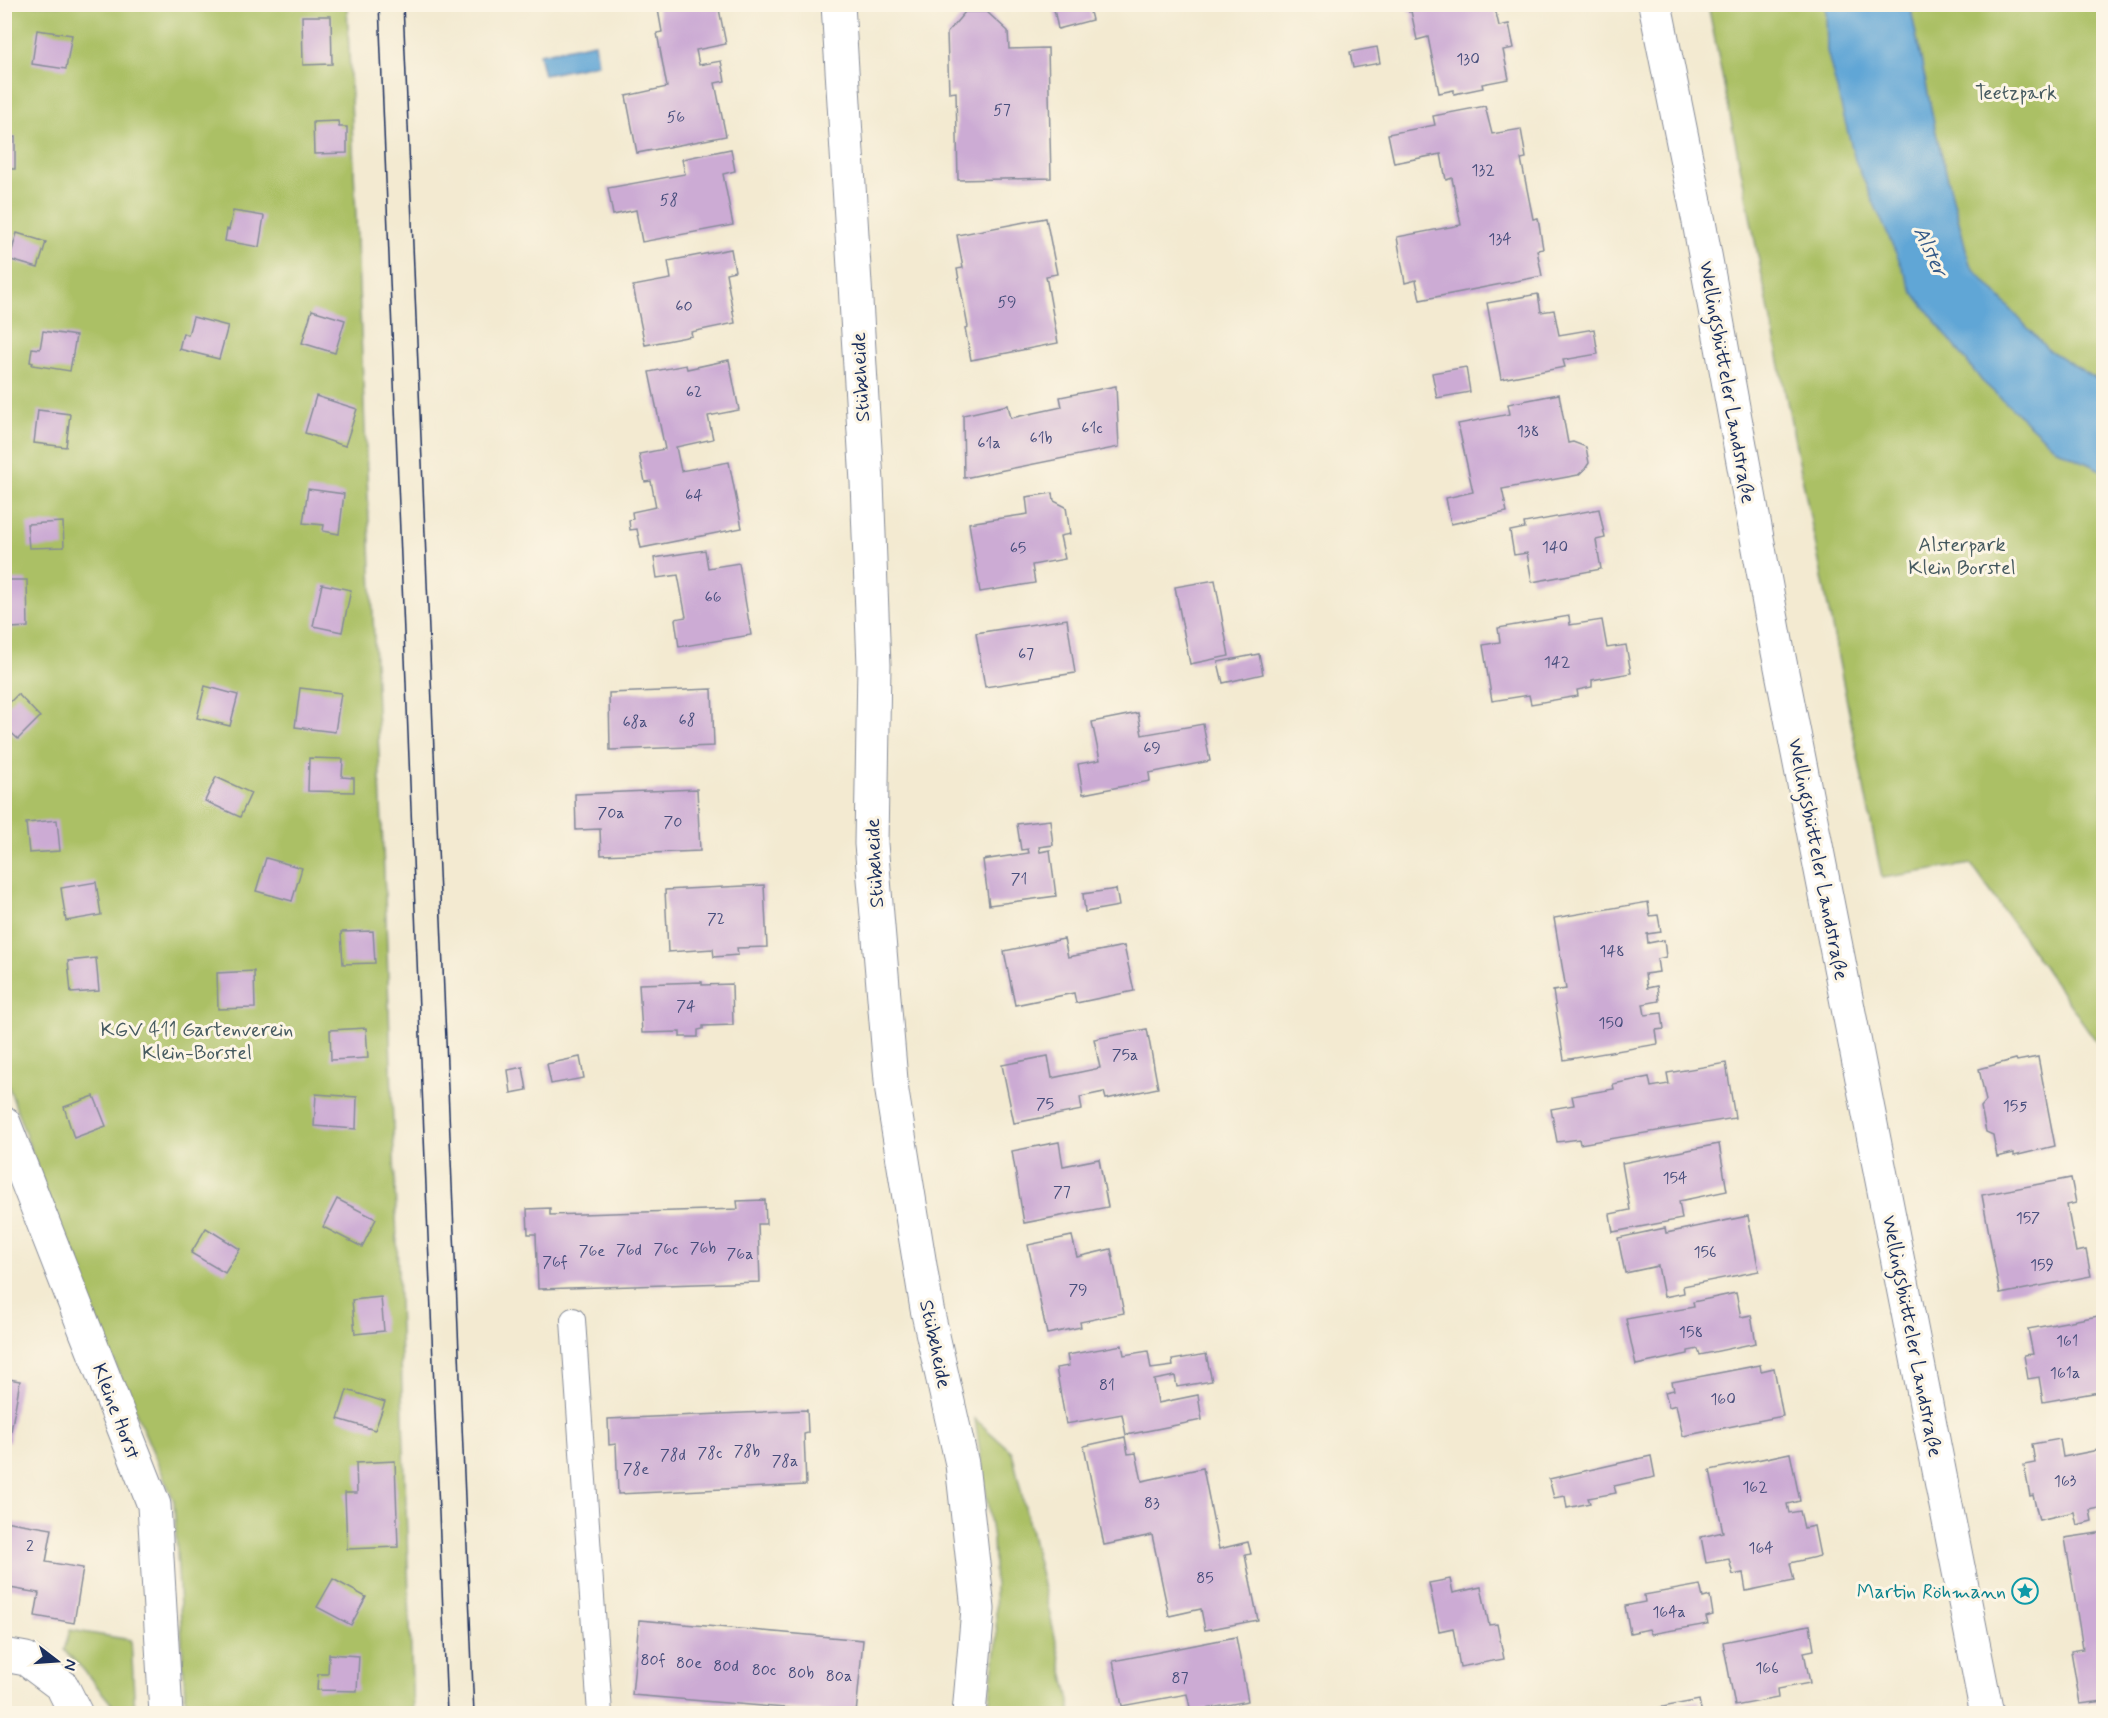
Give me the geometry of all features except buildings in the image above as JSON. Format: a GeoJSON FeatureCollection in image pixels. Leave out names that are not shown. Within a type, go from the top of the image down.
{"type":"FeatureCollection","features":[{"type":"Feature","properties":{"kind":"street","name":"Stübeheide"},"geometry":{"type":"LineString","coordinates":[[838,4],[866,470],[874,665],[871,844],[892,1092],[927,1309],[962,1464],[978,1609],[969,1713]]}},
{"type":"Feature","properties":{"kind":"street","name":"Wellingsbütteler Landstraße"},"geometry":{"type":"LineString","coordinates":[[1655,4],[1700,222],[1778,652],[1988,1713]]}},
{"type":"Feature","properties":{"kind":"street","name":"Kleine Horst"},"geometry":{"type":"LineString","coordinates":[[4,1123],[154,1505],[166,1713]]}},
{"type":"Feature","properties":{"kind":"street"},"geometry":{"type":"LineString","coordinates":[[4,1655],[26,1659],[62,1686],[76,1713]]}},
{"type":"Feature","properties":{"kind":"lane"},"geometry":{"type":"LineString","coordinates":[[573,1320],[600,1713]]}},
{"type":"Feature","properties":{"kind":"green space","name":"KGV 411 Gartenverein Klein-Borstel"},"geometry":{"type":"Polygon","coordinates":[[[4,5],[347,5],[386,920],[413,1713],[186,1713],[174,1501],[66,1250],[5,1076],[4,5]]]}},
{"type":"Feature","properties":{"kind":"green space","name":"Alsterpark Klein Borstel"},"geometry":{"type":"Polygon","coordinates":[[[1708,5],[1826,5],[1827,51],[1913,292],[1982,381],[2055,448],[2103,471],[2103,1051],[1971,864],[1882,878],[1708,5]]]}},
{"type":"Feature","properties":{"kind":"green space","name":"Teetzpark"},"geometry":{"type":"Polygon","coordinates":[[[1910,5],[2103,5],[2103,383],[2047,349],[1970,265],[1936,133],[1910,5]]]}},
{"type":"Feature","properties":{"kind":"green space"},"geometry":{"type":"Polygon","coordinates":[[[975,1419],[1012,1452],[1070,1701],[1070,1713],[988,1713],[997,1643],[993,1539],[975,1419]]]}},
{"type":"Feature","properties":{"kind":"green space"},"geometry":{"type":"Polygon","coordinates":[[[70,1630],[131,1640],[135,1713],[115,1713],[114,1707],[64,1650],[70,1630]]]}},
{"type":"Feature","properties":{"kind":"water","name":"Alster"},"geometry":{"type":"Polygon","coordinates":[[[1826,5],[1910,5],[1936,133],[1970,265],[2047,349],[2103,383],[2103,471],[2055,448],[1982,381],[1913,292],[1855,160],[1827,51],[1826,5]]]}},
{"type":"Feature","properties":{"kind":"water"},"geometry":{"type":"Polygon","coordinates":[[[595,43],[598,64],[544,75],[539,54],[595,43]]]}},
{"type":"Feature","properties":{"kind":"tram line"},"geometry":{"type":"LineString","coordinates":[[379,4],[447,1714]]}},
{"type":"Feature","properties":{"kind":"tram line"},"geometry":{"type":"LineString","coordinates":[[403,4],[474,1714]]}},
{"type":"Feature","properties":{"kind":"place","name":"Martin Röhmann"},"geometry":{"type":"Point","coordinates":[2025,1591]}}]}
